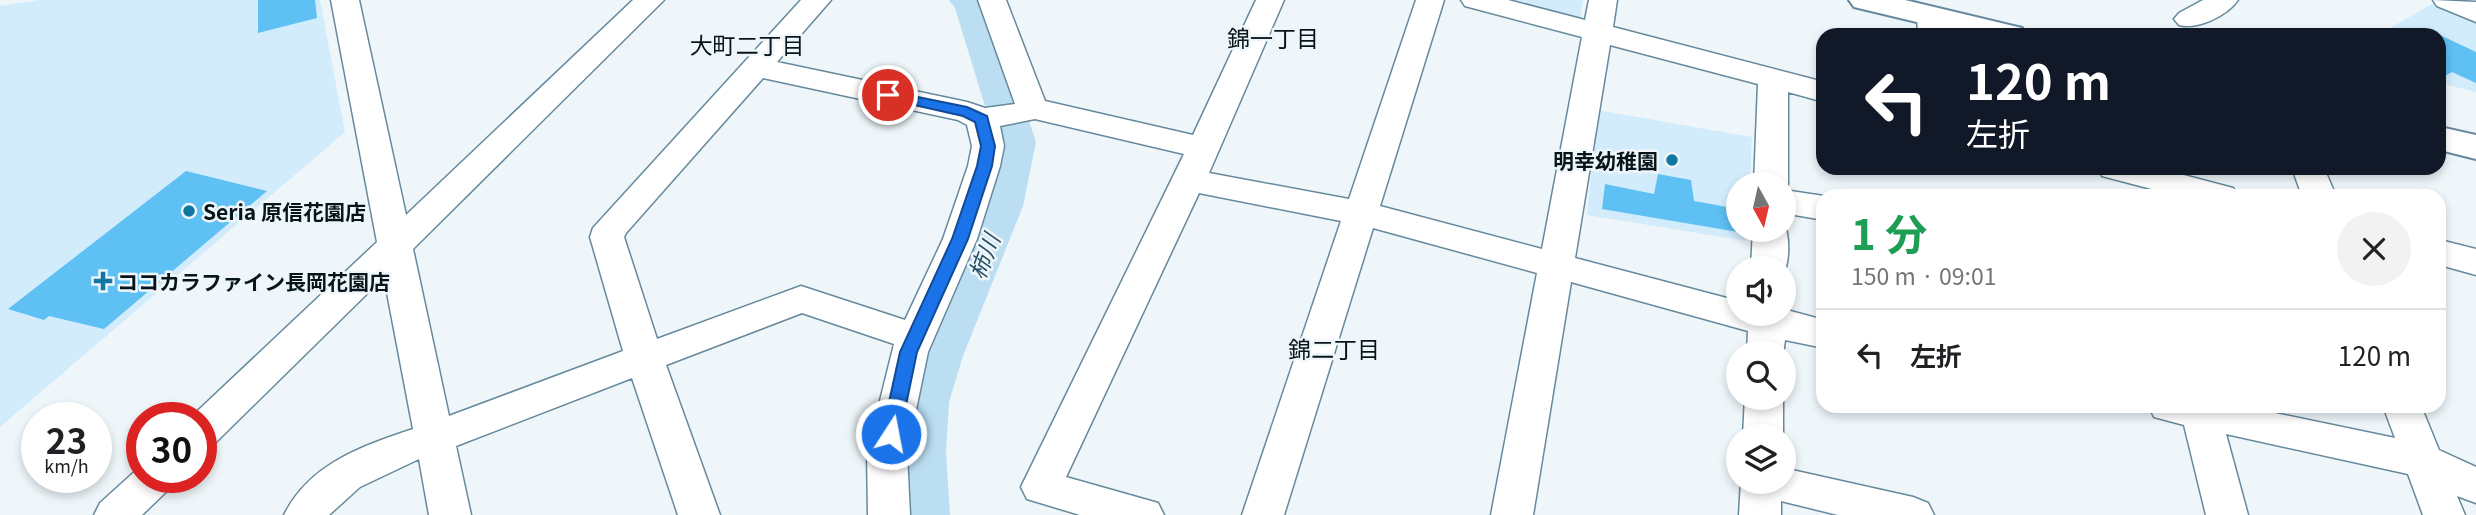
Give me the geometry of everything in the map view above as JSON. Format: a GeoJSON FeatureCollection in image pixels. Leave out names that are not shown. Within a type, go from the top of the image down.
{"type":"FeatureCollection","features":[{"type":"Feature","properties":{"kind":"main road"},"geometry":{"type":"LineString","coordinates":[[1865,0],[1932,25],[1956,28]]}},
{"type":"Feature","properties":{"kind":"main road"},"geometry":{"type":"LineString","coordinates":[[2446,140],[2476,147]]}},
{"type":"Feature","properties":{"kind":"street"},"geometry":{"type":"LineString","coordinates":[[345,0],[450,515]]}},
{"type":"Feature","properties":{"kind":"street"},"geometry":{"type":"LineString","coordinates":[[217,416],[650,0]]}},
{"type":"Feature","properties":{"kind":"street"},"geometry":{"type":"LineString","coordinates":[[699,515],[644,357],[607,237],[610,228],[817,0]]}},
{"type":"Feature","properties":{"kind":"street"},"geometry":{"type":"LineString","coordinates":[[889,515],[887,453],[906,364],[915,337],[933,303],[960,239],[988,146],[1007,115],[992,0]]}},
{"type":"Feature","properties":{"kind":"street"},"geometry":{"type":"LineString","coordinates":[[1143,515],[1035,501],[1196,164],[1270,0]]}},
{"type":"Feature","properties":{"kind":"street"},"geometry":{"type":"LineString","coordinates":[[1263,515],[1430,0]]}},
{"type":"Feature","properties":{"kind":"street"},"geometry":{"type":"LineString","coordinates":[[1475,0],[1601,16],[1773,79],[1816,90]]}},
{"type":"Feature","properties":{"kind":"street"},"geometry":{"type":"LineString","coordinates":[[2189,19],[2224,0]]}},
{"type":"Feature","properties":{"kind":"street"},"geometry":{"type":"LineString","coordinates":[[2447,0],[2476,13]]}},
{"type":"Feature","properties":{"kind":"street"},"geometry":{"type":"LineString","coordinates":[[1512,515],[1601,16]]}},
{"type":"Feature","properties":{"kind":"street"},"geometry":{"type":"LineString","coordinates":[[756,67],[967,112],[1007,115],[1196,164],[1360,213],[1555,265],[1767,329],[1816,333]]}},
{"type":"Feature","properties":{"kind":"street"},"geometry":{"type":"LineString","coordinates":[[1771,172],[1773,79]]}},
{"type":"Feature","properties":{"kind":"street"},"geometry":{"type":"LineString","coordinates":[[2134,180],[2183,189]]}},
{"type":"Feature","properties":{"kind":"street"},"geometry":{"type":"LineString","coordinates":[[1796,203],[1816,207]]}},
{"type":"Feature","properties":{"kind":"street"},"geometry":{"type":"LineString","coordinates":[[2446,254],[2476,262]]}},
{"type":"Feature","properties":{"kind":"street"},"geometry":{"type":"LineString","coordinates":[[305,515],[337,480],[377,457],[801,299],[915,337]]}},
{"type":"Feature","properties":{"kind":"street"},"geometry":{"type":"LineString","coordinates":[[2191,413],[2227,515]]}},
{"type":"Feature","properties":{"kind":"street"},"geometry":{"type":"LineString","coordinates":[[2211,413],[2424,461],[2476,486]]}},
{"type":"Feature","properties":{"kind":"street"},"geometry":{"type":"LineString","coordinates":[[2405,413],[2444,515]]}},
{"type":"Feature","properties":{"kind":"street"},"geometry":{"type":"LineString","coordinates":[[1796,488],[1913,515]]}},
{"type":"Feature","properties":{"kind":"street"},"geometry":{"type":"LineString","coordinates":[[115,515],[138,493]]}},
{"type":"Feature","properties":{"kind":"street"},"geometry":{"type":"LineString","coordinates":[[1760,515],[1762,494]]}},
{"type":"Feature","properties":{"kind":"shaded area"},"geometry":{"type":"Polygon","coordinates":[[[39,0],[320,0],[345,132],[29,402],[21,402],[21,409],[0,427],[0,6],[39,0]]]}},
{"type":"Feature","properties":{"kind":"shaded area"},"geometry":{"type":"Polygon","coordinates":[[[1510,0],[1583,0],[1580,18],[1510,0]]]}},
{"type":"Feature","properties":{"kind":"shaded area"},"geometry":{"type":"Polygon","coordinates":[[[2437,1],[2476,19],[2476,92],[2446,84],[2446,28],[2390,28],[2437,1]]]}},
{"type":"Feature","properties":{"kind":"shaded area","name":"明幸幼稚園"},"geometry":{"type":"Polygon","coordinates":[[[1597,110],[1752,137],[1751,172],[1726,172],[1726,238],[1587,215],[1597,110]]]}},
{"type":"Feature","properties":{"kind":"building"},"geometry":{"type":"Polygon","coordinates":[[[258,0],[315,0],[317,18],[258,33],[258,0]]]}},
{"type":"Feature","properties":{"kind":"building"},"geometry":{"type":"Polygon","coordinates":[[[2446,38],[2476,52],[2476,83],[2452,72],[2446,76],[2446,38]]]}},
{"type":"Feature","properties":{"kind":"building"},"geometry":{"type":"Polygon","coordinates":[[[186,171],[267,191],[104,329],[49,316],[44,320],[8,309],[186,171]]]}},
{"type":"Feature","properties":{"kind":"building","name":"明幸幼稚園"},"geometry":{"type":"Polygon","coordinates":[[[1658,174],[1691,180],[1694,201],[1726,207],[1726,230],[1602,209],[1605,184],[1654,194],[1658,174]]]}},
{"type":"Feature","properties":{"kind":"waterway","name":"柿川"},"geometry":{"type":"LineString","coordinates":[[924,515],[921,451],[925,402],[940,356],[1002,206],[1016,142],[972,5],[967,0]]}},
{"type":"Feature","properties":{"kind":"place","name":"明幸幼稚園"},"geometry":{"type":"Point","coordinates":[1672,160]}},
{"type":"Feature","properties":{"kind":"place","name":"Seria 原信花園店"},"geometry":{"type":"Point","coordinates":[189,211]}},
{"type":"Feature","properties":{"kind":"place","name":"ココカラファイン長岡花園店"},"geometry":{"type":"Point","coordinates":[103,281]}},
{"type":"Feature","properties":{"kind":"district","name":"錦一丁目"},"geometry":{"type":"Point","coordinates":[1273,37]}},
{"type":"Feature","properties":{"kind":"district","name":"大町二丁目"},"geometry":{"type":"Point","coordinates":[747,44]}},
{"type":"Feature","properties":{"kind":"district","name":"錦二丁目"},"geometry":{"type":"Point","coordinates":[1334,348]}},
{"type":"Feature","properties":{"kind":"route"},"geometry":{"type":"LineString","coordinates":[[888,95],[967,112],[982,119],[988,146],[960,239],[909,352],[891,434]]}}]}
